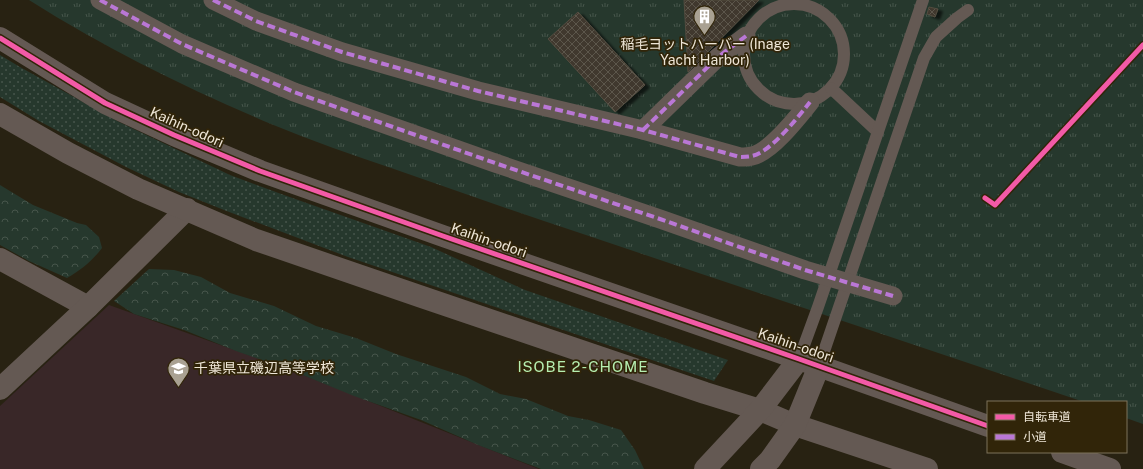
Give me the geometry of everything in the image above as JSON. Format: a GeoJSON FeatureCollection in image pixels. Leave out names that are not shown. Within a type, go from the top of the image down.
{"type":"FeatureCollection","features":[{"type":"Feature","properties":{"kind":"street"},"geometry":{"type":"LineString","coordinates":[[100,0],[182,44],[294,92],[503,166],[829,277],[894,296]]}},
{"type":"Feature","properties":{"kind":"street"},"geometry":{"type":"LineString","coordinates":[[213,0],[256,21],[342,52],[478,91],[643,130],[740,158],[753,156],[768,148],[797,119],[810,102]]}},
{"type":"Feature","properties":{"kind":"street"},"geometry":{"type":"LineString","coordinates":[[643,130],[718,57],[746,36]]}},
{"type":"Feature","properties":{"kind":"street","name":"Kaihin-odori"},"geometry":{"type":"LineString","coordinates":[[0,38],[105,102],[174,135],[260,171],[987,426]]}},
{"type":"Feature","properties":{"kind":"street"},"geometry":{"type":"LineString","coordinates":[[0,114],[75,157],[138,189],[264,242],[698,391],[760,410],[795,425],[927,469]]}},
{"type":"Feature","properties":{"kind":"street"},"geometry":{"type":"LineString","coordinates":[[0,388],[88,307],[186,209]]}},
{"type":"Feature","properties":{"kind":"street"},"geometry":{"type":"LineString","coordinates":[[0,260],[88,307]]}},
{"type":"Feature","properties":{"kind":"street"},"geometry":{"type":"LineString","coordinates":[[705,469],[760,410],[799,359]]}},
{"type":"Feature","properties":{"kind":"street"},"geometry":{"type":"LineString","coordinates":[[761,469],[770,460],[795,425],[819,366]]}},
{"type":"Feature","properties":{"kind":"street"},"geometry":{"type":"LineString","coordinates":[[1065,453],[1110,469]]}},
{"type":"Feature","properties":{"kind":"lane"},"geometry":{"type":"LineString","coordinates":[[799,359],[829,277],[923,0]]}},
{"type":"Feature","properties":{"kind":"lane"},"geometry":{"type":"LineString","coordinates":[[787,4],[801,4],[814,8],[826,15],[835,25],[842,37],[844,50],[843,64],[839,77],[831,88],[822,96],[810,102],[786,104],[774,101],[754,86],[747,75],[743,50],[746,36],[753,24],[762,14],[774,8],[787,4]]}},
{"type":"Feature","properties":{"kind":"lane"},"geometry":{"type":"LineString","coordinates":[[819,366],[924,58],[936,37],[968,10]]}},
{"type":"Feature","properties":{"kind":"lane"},"geometry":{"type":"LineString","coordinates":[[831,88],[878,132]]}},
{"type":"Feature","properties":{"kind":"shaded area","name":"千葉県立磯辺高等学校"},"geometry":{"type":"Polygon","coordinates":[[[109,305],[293,371],[539,469],[0,469],[0,406],[109,305]]]}},
{"type":"Feature","properties":{"kind":"green space"},"geometry":{"type":"Polygon","coordinates":[[[29,0],[1143,0],[1143,424],[1127,418],[1127,401],[1081,401],[531,217],[302,136],[209,97],[147,67],[58,18],[29,0]]]}},
{"type":"Feature","properties":{"kind":"green space"},"geometry":{"type":"Polygon","coordinates":[[[0,55],[119,122],[230,175],[431,247],[525,290],[728,360],[714,381],[348,257],[179,192],[126,167],[39,121],[0,97],[0,55]]]}},
{"type":"Feature","properties":{"kind":"green space"},"geometry":{"type":"Polygon","coordinates":[[[0,185],[33,205],[77,223],[86,225],[99,237],[102,248],[86,265],[67,278],[29,261],[0,245],[0,185]]]}},
{"type":"Feature","properties":{"kind":"green space"},"geometry":{"type":"Polygon","coordinates":[[[149,269],[174,270],[201,277],[230,293],[274,306],[316,326],[356,338],[396,354],[466,377],[500,394],[526,399],[568,416],[589,420],[621,430],[635,450],[644,469],[541,469],[478,445],[421,420],[354,396],[293,371],[236,351],[184,330],[134,314],[114,301],[149,269]]]}},
{"type":"Feature","properties":{"kind":"building","name":"稲毛ヨットハーバー (Inage Yacht Harbor)"},"geometry":{"type":"Polygon","coordinates":[[[684,0],[759,0],[688,72],[684,0]]]}},
{"type":"Feature","properties":{"kind":"building"},"geometry":{"type":"Polygon","coordinates":[[[929,7],[938,9],[935,17],[927,14],[929,7]]]}},
{"type":"Feature","properties":{"kind":"building"},"geometry":{"type":"Polygon","coordinates":[[[578,12],[645,85],[615,112],[548,39],[578,12]]]}},
{"type":"Feature","properties":{"kind":"marked path"},"geometry":{"type":"LineString","coordinates":[[100,0],[182,44],[294,92],[805,270],[893,296]]}},
{"type":"Feature","properties":{"kind":"marked path"},"geometry":{"type":"LineString","coordinates":[[213,0],[256,21],[342,52],[478,91],[643,130],[740,157],[748,157],[759,153],[776,141],[810,102]]}},
{"type":"Feature","properties":{"kind":"marked path"},"geometry":{"type":"LineString","coordinates":[[643,130],[718,57],[746,36]]}},
{"type":"Feature","properties":{"kind":"cycle path"},"geometry":{"type":"LineString","coordinates":[[0,38],[105,103],[174,135],[260,171],[987,426]]}},
{"type":"Feature","properties":{"kind":"cycle path"},"geometry":{"type":"LineString","coordinates":[[985,198],[995,205],[1143,45]]}},
{"type":"Feature","properties":{"kind":"place","name":"稲毛ヨットハーバー (Inage Yacht Harbor)"},"geometry":{"type":"Point","coordinates":[705,36]}},
{"type":"Feature","properties":{"kind":"place","name":"千葉県立磯辺高等学校"},"geometry":{"type":"Point","coordinates":[178,388]}},
{"type":"Feature","properties":{"kind":"district","name":"ISOBE 2-CHOME"},"geometry":{"type":"Point","coordinates":[583,366]}}]}
